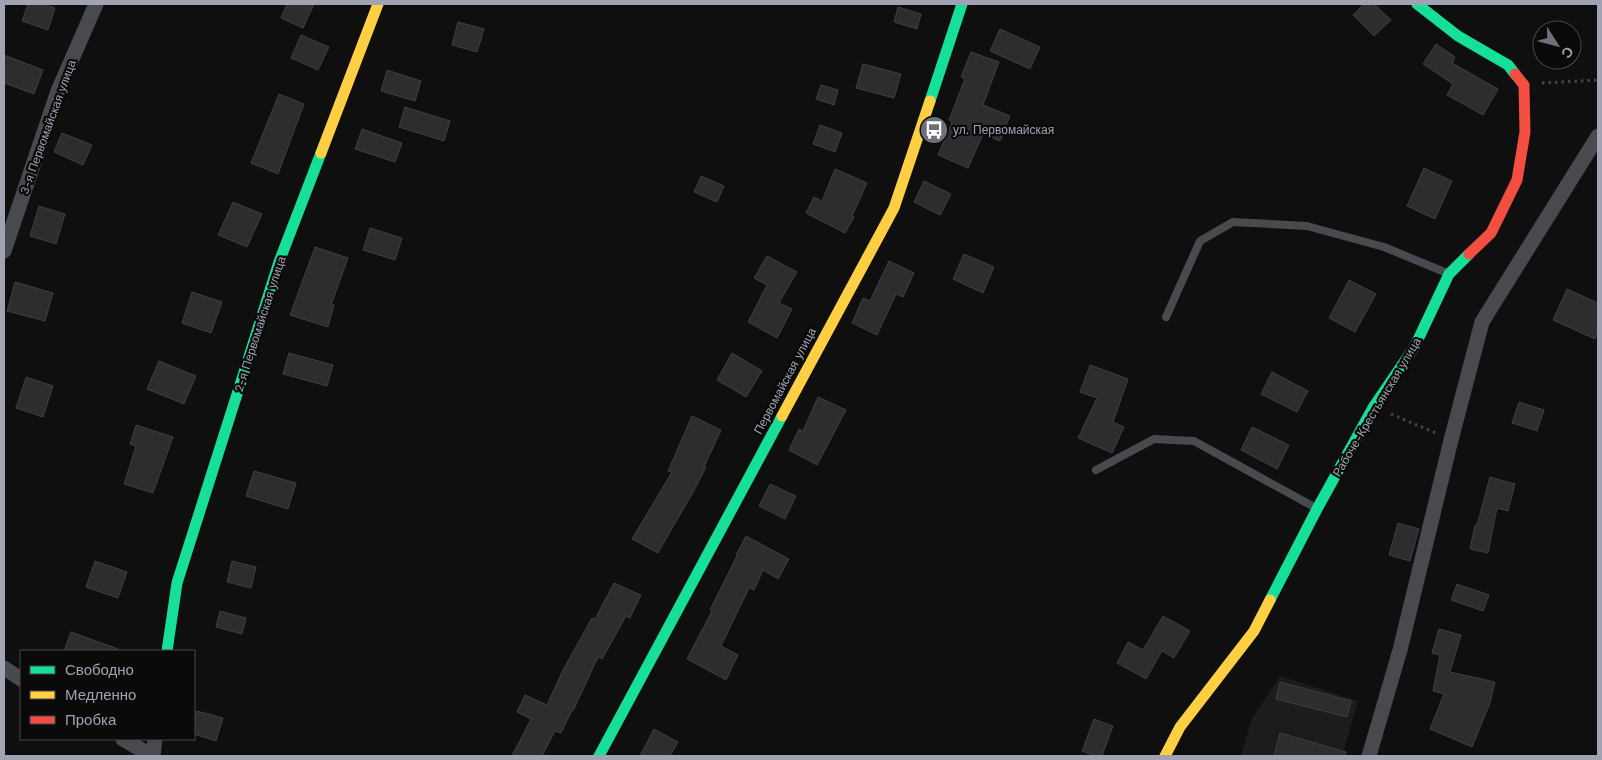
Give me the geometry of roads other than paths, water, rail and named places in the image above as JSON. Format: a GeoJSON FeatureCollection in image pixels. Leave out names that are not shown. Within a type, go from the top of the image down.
{"type":"FeatureCollection","features":[{"type":"Feature","properties":{"kind":"street","name":"3-я Первомайская улица"},"geometry":{"type":"LineString","coordinates":[[4,251],[58,91],[96,4]]}},
{"type":"Feature","properties":{"kind":"street","name":"2-я Первомайская улица"},"geometry":{"type":"LineString","coordinates":[[168,650],[177,583],[279,262],[378,4]]}},
{"type":"Feature","properties":{"kind":"street","name":"Первомайская улица"},"geometry":{"type":"LineString","coordinates":[[599,756],[894,208],[962,4]]}},
{"type":"Feature","properties":{"kind":"street","name":"Рабоче-Крестьянская улица"},"geometry":{"type":"LineString","coordinates":[[1165,756],[1180,727],[1254,631],[1317,509],[1374,406],[1415,346],[1448,274],[1491,233],[1517,180],[1525,132],[1524,85],[1508,65],[1458,36],[1417,4]]}},
{"type":"Feature","properties":{"kind":"street"},"geometry":{"type":"LineString","coordinates":[[1370,756],[1400,650],[1482,322],[1598,136]]}},
{"type":"Feature","properties":{"kind":"street"},"geometry":{"type":"LineString","coordinates":[[4,668],[20,678]]}},
{"type":"Feature","properties":{"kind":"street"},"geometry":{"type":"LineString","coordinates":[[125,740],[153,756],[155,740]]}},
{"type":"Feature","properties":{"kind":"lane"},"geometry":{"type":"LineString","coordinates":[[1166,317],[1200,241],[1233,222],[1307,226],[1384,247],[1448,274]]}},
{"type":"Feature","properties":{"kind":"lane"},"geometry":{"type":"LineString","coordinates":[[1096,470],[1154,439],[1194,441],[1317,509]]}},
{"type":"Feature","properties":{"kind":"place","name":"ул. Первомайская"},"geometry":{"type":"Point","coordinates":[934,130]}}]}
